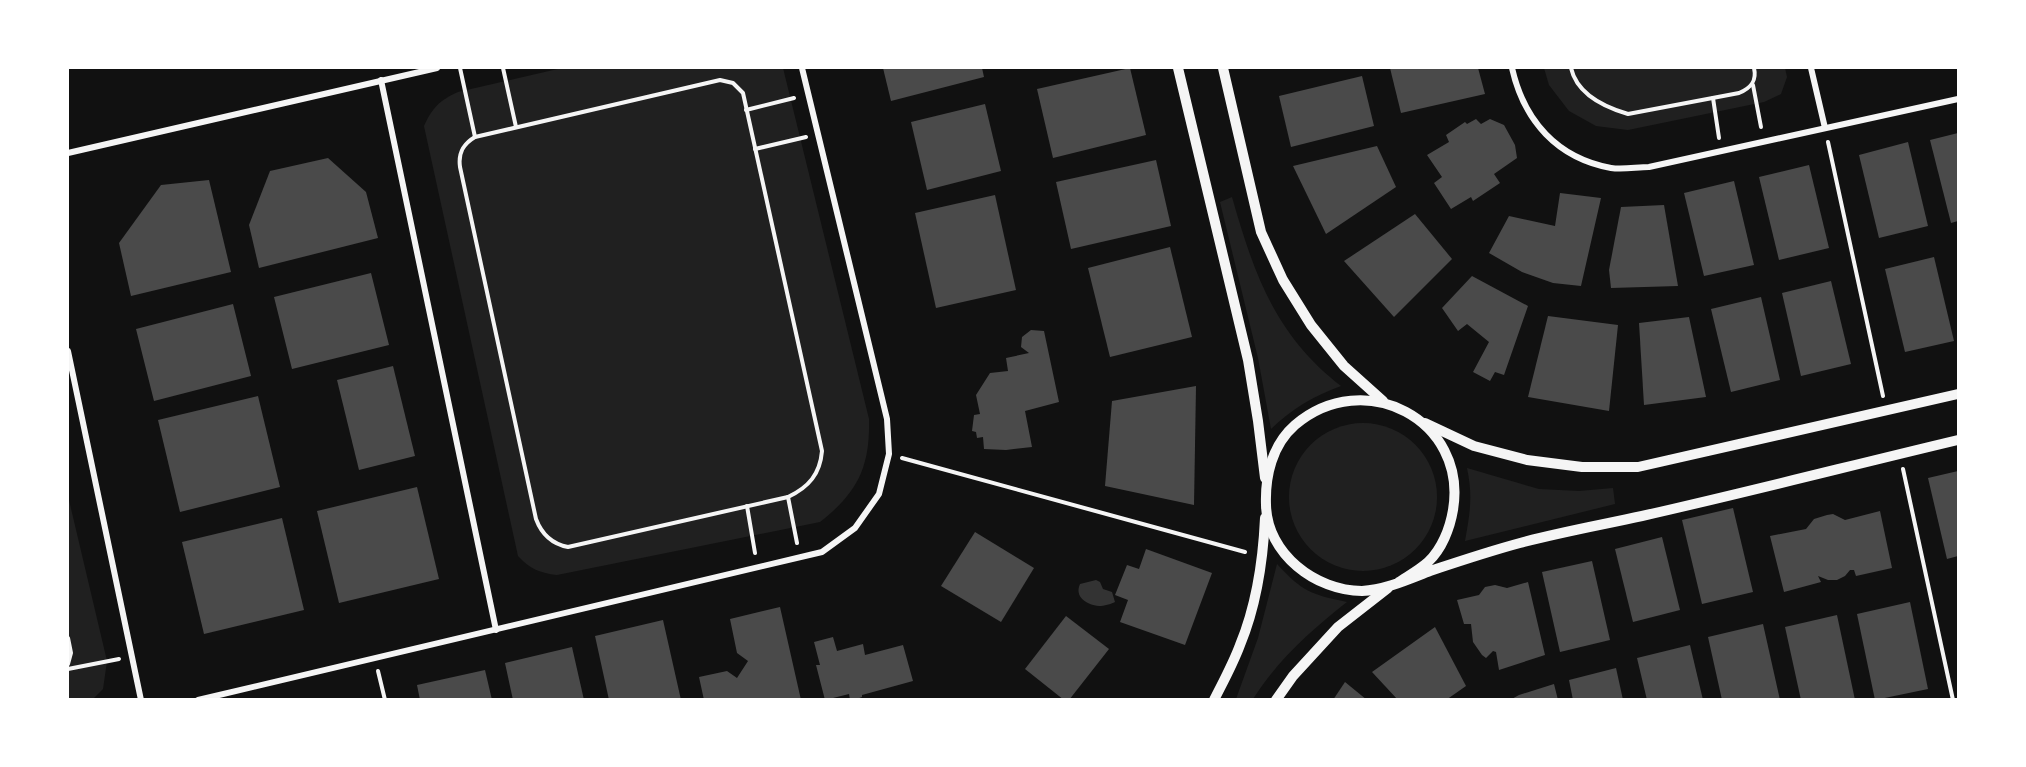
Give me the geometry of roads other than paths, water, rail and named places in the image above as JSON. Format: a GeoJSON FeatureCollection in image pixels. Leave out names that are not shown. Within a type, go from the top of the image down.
{"type":"FeatureCollection","features":[{"type":"Feature","properties":{"kind":"street"},"geometry":{"type":"LineString","coordinates":[[68,153],[437,68]]}},
{"type":"Feature","properties":{"kind":"street"},"geometry":{"type":"LineString","coordinates":[[198,699],[799,558],[822,552],[855,528],[879,494],[889,454],[887,419],[802,68]]}},
{"type":"Feature","properties":{"kind":"street"},"geometry":{"type":"LineString","coordinates":[[1178,68],[1248,360],[1265,483],[1263,557],[1255,602],[1240,646],[1214,699]]}},
{"type":"Feature","properties":{"kind":"street"},"geometry":{"type":"LineString","coordinates":[[1223,68],[1262,232],[1284,280],[1311,325],[1344,366],[1383,401]]}},
{"type":"Feature","properties":{"kind":"street"},"geometry":{"type":"LineString","coordinates":[[1512,68],[1527,112],[1550,139],[1579,159],[1613,168],[1649,167],[1959,99]]}},
{"type":"Feature","properties":{"kind":"street"},"geometry":{"type":"LineString","coordinates":[[1812,68],[1825,128]]}},
{"type":"Feature","properties":{"kind":"street"},"geometry":{"type":"LineString","coordinates":[[381,80],[496,630]]}},
{"type":"Feature","properties":{"kind":"street"},"geometry":{"type":"LineString","coordinates":[[68,351],[141,699]]}},
{"type":"Feature","properties":{"kind":"street"},"geometry":{"type":"LineString","coordinates":[[1265,483],[1275,452],[1294,426],[1320,408],[1351,399],[1383,401],[1474,446],[1527,460],[1582,467],[1638,467],[1959,394]]}},
{"type":"Feature","properties":{"kind":"street"},"geometry":{"type":"LineString","coordinates":[[1276,699],[1293,676],[1338,627],[1430,561],[1450,528],[1456,490],[1447,454],[1424,423]]}},
{"type":"Feature","properties":{"kind":"street"},"geometry":{"type":"LineString","coordinates":[[1266,512],[1274,538],[1290,561],[1311,578],[1336,588],[1364,591],[1395,584],[1458,561],[1518,543],[1959,440]]}}]}
